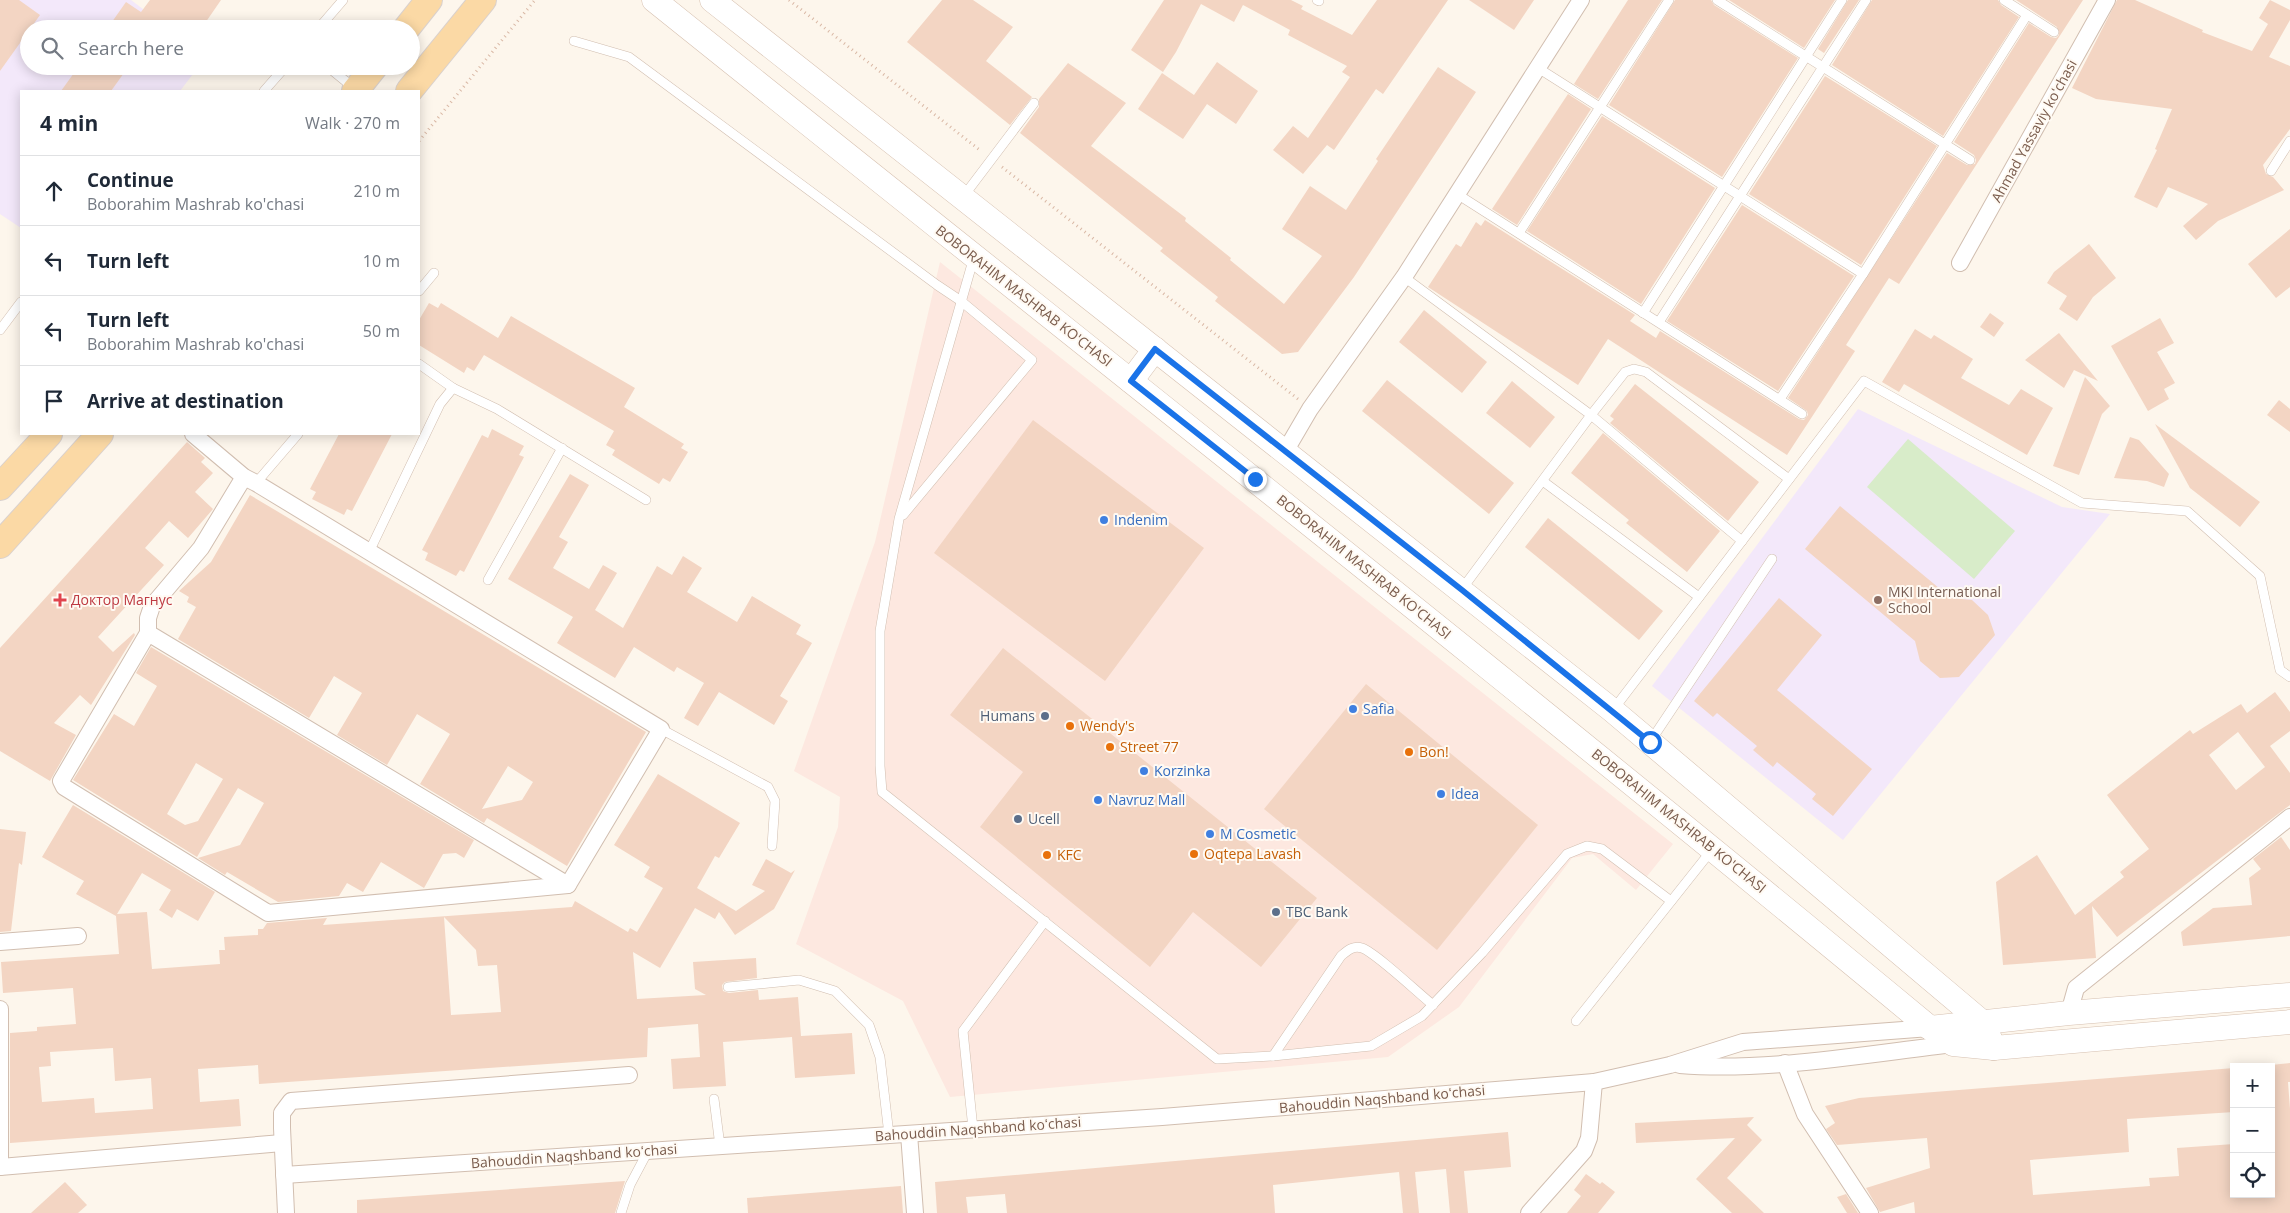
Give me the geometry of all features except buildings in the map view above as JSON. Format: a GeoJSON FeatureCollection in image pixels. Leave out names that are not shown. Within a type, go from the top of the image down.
{"type":"FeatureCollection","features":[{"type":"Feature","properties":{"kind":"main road"},"geometry":{"type":"LineString","coordinates":[[413,20],[428,0]]}},
{"type":"Feature","properties":{"kind":"main road"},"geometry":{"type":"LineString","coordinates":[[410,90],[483,0]]}},
{"type":"Feature","properties":{"kind":"main road","name":"BOBORAHIM MASHRAB KO'CHASI"},"geometry":{"type":"LineString","coordinates":[[654,0],[1713,848],[1930,1028],[1953,1044]]}},
{"type":"Feature","properties":{"kind":"main road"},"geometry":{"type":"LineString","coordinates":[[712,0],[962,199],[1286,450],[1612,710],[1982,1023],[1994,1048]]}},
{"type":"Feature","properties":{"kind":"main road"},"geometry":{"type":"LineString","coordinates":[[357,90],[369,75]]}},
{"type":"Feature","properties":{"kind":"main road"},"geometry":{"type":"LineString","coordinates":[[1131,381],[1155,349]]}},
{"type":"Feature","properties":{"kind":"main road"},"geometry":{"type":"LineString","coordinates":[[0,487],[48,435]]}},
{"type":"Feature","properties":{"kind":"main road"},"geometry":{"type":"LineString","coordinates":[[0,546],[99,435]]}},
{"type":"Feature","properties":{"kind":"main road"},"geometry":{"type":"LineString","coordinates":[[1930,1028],[2069,1013],[2290,995]]}},
{"type":"Feature","properties":{"kind":"main road"},"geometry":{"type":"LineString","coordinates":[[1953,1044],[1994,1048],[2290,1022]]}},
{"type":"Feature","properties":{"kind":"street"},"geometry":{"type":"LineString","coordinates":[[1286,450],[1310,409],[1404,277],[1581,0]]}},
{"type":"Feature","properties":{"kind":"street","name":"Ahmad Yassaviy koʻchasi"},"geometry":{"type":"LineString","coordinates":[[1960,263],[2107,0]]}},
{"type":"Feature","properties":{"kind":"street"},"geometry":{"type":"LineString","coordinates":[[194,435],[250,480],[660,729],[568,885]]}},
{"type":"Feature","properties":{"kind":"street"},"geometry":{"type":"LineString","coordinates":[[250,480],[201,548],[152,606],[148,618],[148,633],[61,781],[64,787],[268,913],[568,885]]}},
{"type":"Feature","properties":{"kind":"street"},"geometry":{"type":"LineString","coordinates":[[148,633],[568,885]]}},
{"type":"Feature","properties":{"kind":"street"},"geometry":{"type":"LineString","coordinates":[[2069,1013],[2076,988],[2290,817]]}},
{"type":"Feature","properties":{"kind":"street"},"geometry":{"type":"LineString","coordinates":[[0,942],[78,936]]}},
{"type":"Feature","properties":{"kind":"street"},"geometry":{"type":"LineString","coordinates":[[0,1008],[0,1167],[282,1144]]}},
{"type":"Feature","properties":{"kind":"street"},"geometry":{"type":"LineString","coordinates":[[1670,1065],[1743,1042],[1930,1028]]}},
{"type":"Feature","properties":{"kind":"street"},"geometry":{"type":"LineString","coordinates":[[1670,1065],[1709,1068],[1785,1063],[1953,1044]]}},
{"type":"Feature","properties":{"kind":"street"},"geometry":{"type":"LineString","coordinates":[[1785,1063],[1805,1114],[1870,1213]]}},
{"type":"Feature","properties":{"kind":"street","name":"Bahouddin Naqshband koʻchasi"},"geometry":{"type":"LineString","coordinates":[[284,1175],[1162,1117],[1594,1082],[1670,1065]]}},
{"type":"Feature","properties":{"kind":"street"},"geometry":{"type":"LineString","coordinates":[[286,1213],[282,1112],[291,1102],[629,1074]]}},
{"type":"Feature","properties":{"kind":"street"},"geometry":{"type":"LineString","coordinates":[[1529,1213],[1584,1151],[1589,1138],[1594,1082]]}},
{"type":"Feature","properties":{"kind":"street"},"geometry":{"type":"LineString","coordinates":[[909,1134],[915,1213]]}},
{"type":"Feature","properties":{"kind":"lane"},"geometry":{"type":"LineString","coordinates":[[326,20],[343,0]]}},
{"type":"Feature","properties":{"kind":"lane"},"geometry":{"type":"LineString","coordinates":[[1518,233],[1669,0]]}},
{"type":"Feature","properties":{"kind":"lane"},"geometry":{"type":"LineString","coordinates":[[1717,0],[1970,160]]}},
{"type":"Feature","properties":{"kind":"lane"},"geometry":{"type":"LineString","coordinates":[[1643,313],[1842,0]]}},
{"type":"Feature","properties":{"kind":"lane"},"geometry":{"type":"LineString","coordinates":[[1659,322],[1866,0]]}},
{"type":"Feature","properties":{"kind":"lane"},"geometry":{"type":"LineString","coordinates":[[2004,0],[2054,32]]}},
{"type":"Feature","properties":{"kind":"lane"},"geometry":{"type":"LineString","coordinates":[[1780,400],[1946,145],[2027,15]]}},
{"type":"Feature","properties":{"kind":"lane"},"geometry":{"type":"LineString","coordinates":[[574,41],[629,56],[961,301],[1032,360],[899,519]]}},
{"type":"Feature","properties":{"kind":"lane"},"geometry":{"type":"LineString","coordinates":[[1538,68],[1863,274]]}},
{"type":"Feature","properties":{"kind":"lane"},"geometry":{"type":"LineString","coordinates":[[265,90],[278,75]]}},
{"type":"Feature","properties":{"kind":"lane"},"geometry":{"type":"LineString","coordinates":[[337,75],[355,90]]}},
{"type":"Feature","properties":{"kind":"lane"},"geometry":{"type":"LineString","coordinates":[[962,199],[1034,103]]}},
{"type":"Feature","properties":{"kind":"lane"},"geometry":{"type":"LineString","coordinates":[[2271,171],[2290,141]]}},
{"type":"Feature","properties":{"kind":"lane"},"geometry":{"type":"LineString","coordinates":[[1457,194],[1802,414]]}},
{"type":"Feature","properties":{"kind":"lane"},"geometry":{"type":"LineString","coordinates":[[974,257],[899,519],[880,631],[880,766],[882,792],[1217,1060],[1371,1046],[1422,1016],[1482,953],[1567,854],[1587,846],[1602,849],[1671,901]]}},
{"type":"Feature","properties":{"kind":"lane"},"geometry":{"type":"LineString","coordinates":[[420,290],[434,273]]}},
{"type":"Feature","properties":{"kind":"lane"},"geometry":{"type":"LineString","coordinates":[[1404,277],[1591,415],[1742,541]]}},
{"type":"Feature","properties":{"kind":"lane"},"geometry":{"type":"LineString","coordinates":[[0,330],[20,303]]}},
{"type":"Feature","properties":{"kind":"lane"},"geometry":{"type":"LineString","coordinates":[[420,365],[453,388],[497,409],[646,500]]}},
{"type":"Feature","properties":{"kind":"lane"},"geometry":{"type":"LineString","coordinates":[[1462,590],[1625,372],[1634,370],[1646,372],[1789,479]]}},
{"type":"Feature","properties":{"kind":"lane"},"geometry":{"type":"LineString","coordinates":[[1612,710],[1864,381],[2082,503],[2187,511],[2260,576],[2280,670],[2290,677]]}},
{"type":"Feature","properties":{"kind":"lane"},"geometry":{"type":"LineString","coordinates":[[369,552],[440,404],[453,388]]}},
{"type":"Feature","properties":{"kind":"lane"},"geometry":{"type":"LineString","coordinates":[[250,480],[297,435]]}},
{"type":"Feature","properties":{"kind":"lane"},"geometry":{"type":"LineString","coordinates":[[488,580],[562,448]]}},
{"type":"Feature","properties":{"kind":"lane"},"geometry":{"type":"LineString","coordinates":[[1544,482],[1699,597]]}},
{"type":"Feature","properties":{"kind":"lane"},"geometry":{"type":"LineString","coordinates":[[1650,742],[1772,559]]}},
{"type":"Feature","properties":{"kind":"lane"},"geometry":{"type":"LineString","coordinates":[[660,729],[768,787],[775,801],[772,846]]}},
{"type":"Feature","properties":{"kind":"lane"},"geometry":{"type":"LineString","coordinates":[[1576,1021],[1713,848]]}},
{"type":"Feature","properties":{"kind":"lane"},"geometry":{"type":"LineString","coordinates":[[973,1129],[963,1031],[1045,921]]}},
{"type":"Feature","properties":{"kind":"lane"},"geometry":{"type":"LineString","coordinates":[[1273,1056],[1341,956],[1351,948],[1361,948],[1373,956],[1433,1005]]}},
{"type":"Feature","properties":{"kind":"lane"},"geometry":{"type":"LineString","coordinates":[[728,987],[799,980],[835,991],[869,1025],[880,1057],[889,1135]]}},
{"type":"Feature","properties":{"kind":"lane"},"geometry":{"type":"LineString","coordinates":[[714,1098],[720,1146]]}},
{"type":"Feature","properties":{"kind":"lane"},"geometry":{"type":"LineString","coordinates":[[621,1213],[630,1185],[648,1151]]}},
{"type":"Feature","properties":{"kind":"path"},"geometry":{"type":"LineString","coordinates":[[420,140],[452,104],[535,0]]}},
{"type":"Feature","properties":{"kind":"path"},"geometry":{"type":"LineString","coordinates":[[788,0],[1310,409]]}},
{"type":"Feature","properties":{"kind":"shaded area"},"geometry":{"type":"Polygon","coordinates":[[[0,0],[131,0],[157,20],[20,20],[20,75],[192,75],[181,90],[20,90],[20,227],[0,214],[0,0]]]}},
{"type":"Feature","properties":{"kind":"shaded area","name":"Navruz Mall"},"geometry":{"type":"Polygon","coordinates":[[[940,262],[1673,844],[1636,890],[1593,854],[1572,858],[1459,1007],[1388,1057],[950,1097],[903,1001],[796,944],[838,827],[840,797],[794,771],[875,542],[940,262]]]}},
{"type":"Feature","properties":{"kind":"shaded area","name":"MKI International School"},"geometry":{"type":"Polygon","coordinates":[[[1858,409],[2062,507],[2110,514],[1843,840],[1652,686],[1858,409]]]}},
{"type":"Feature","properties":{"kind":"green space"},"geometry":{"type":"Polygon","coordinates":[[[1908,439],[2015,531],[1974,579],[1867,487],[1908,439]]]}},
{"type":"Feature","properties":{"kind":"place","name":"Indenim"},"geometry":{"type":"Point","coordinates":[1104,520]}},
{"type":"Feature","properties":{"kind":"place","name":"Доктор Магнус"},"geometry":{"type":"Point","coordinates":[60,600]}},
{"type":"Feature","properties":{"kind":"place","name":"MKI International School"},"geometry":{"type":"Point","coordinates":[1878,600]}},
{"type":"Feature","properties":{"kind":"place","name":"Safia"},"geometry":{"type":"Point","coordinates":[1353,709]}},
{"type":"Feature","properties":{"kind":"place","name":"Humans"},"geometry":{"type":"Point","coordinates":[1045,716]}},
{"type":"Feature","properties":{"kind":"place","name":"Wendy's"},"geometry":{"type":"Point","coordinates":[1070,726]}},
{"type":"Feature","properties":{"kind":"place","name":"Street 77"},"geometry":{"type":"Point","coordinates":[1110,747]}},
{"type":"Feature","properties":{"kind":"place","name":"Bon!"},"geometry":{"type":"Point","coordinates":[1409,752]}},
{"type":"Feature","properties":{"kind":"place","name":"Korzinka"},"geometry":{"type":"Point","coordinates":[1144,771]}},
{"type":"Feature","properties":{"kind":"place","name":"Idea"},"geometry":{"type":"Point","coordinates":[1441,794]}},
{"type":"Feature","properties":{"kind":"place","name":"Navruz Mall"},"geometry":{"type":"Point","coordinates":[1098,800]}},
{"type":"Feature","properties":{"kind":"place","name":"Ucell"},"geometry":{"type":"Point","coordinates":[1018,819]}},
{"type":"Feature","properties":{"kind":"place","name":"M Cosmetic"},"geometry":{"type":"Point","coordinates":[1210,834]}},
{"type":"Feature","properties":{"kind":"place","name":"Oqtepa Lavash"},"geometry":{"type":"Point","coordinates":[1194,854]}},
{"type":"Feature","properties":{"kind":"place","name":"KFC"},"geometry":{"type":"Point","coordinates":[1047,855]}},
{"type":"Feature","properties":{"kind":"place","name":"TBC Bank"},"geometry":{"type":"Point","coordinates":[1276,912]}},
{"type":"Feature","properties":{"kind":"route"},"geometry":{"type":"LineString","coordinates":[[1255,479],[1131,381],[1155,349],[1286,450],[1650,742]]}}]}
